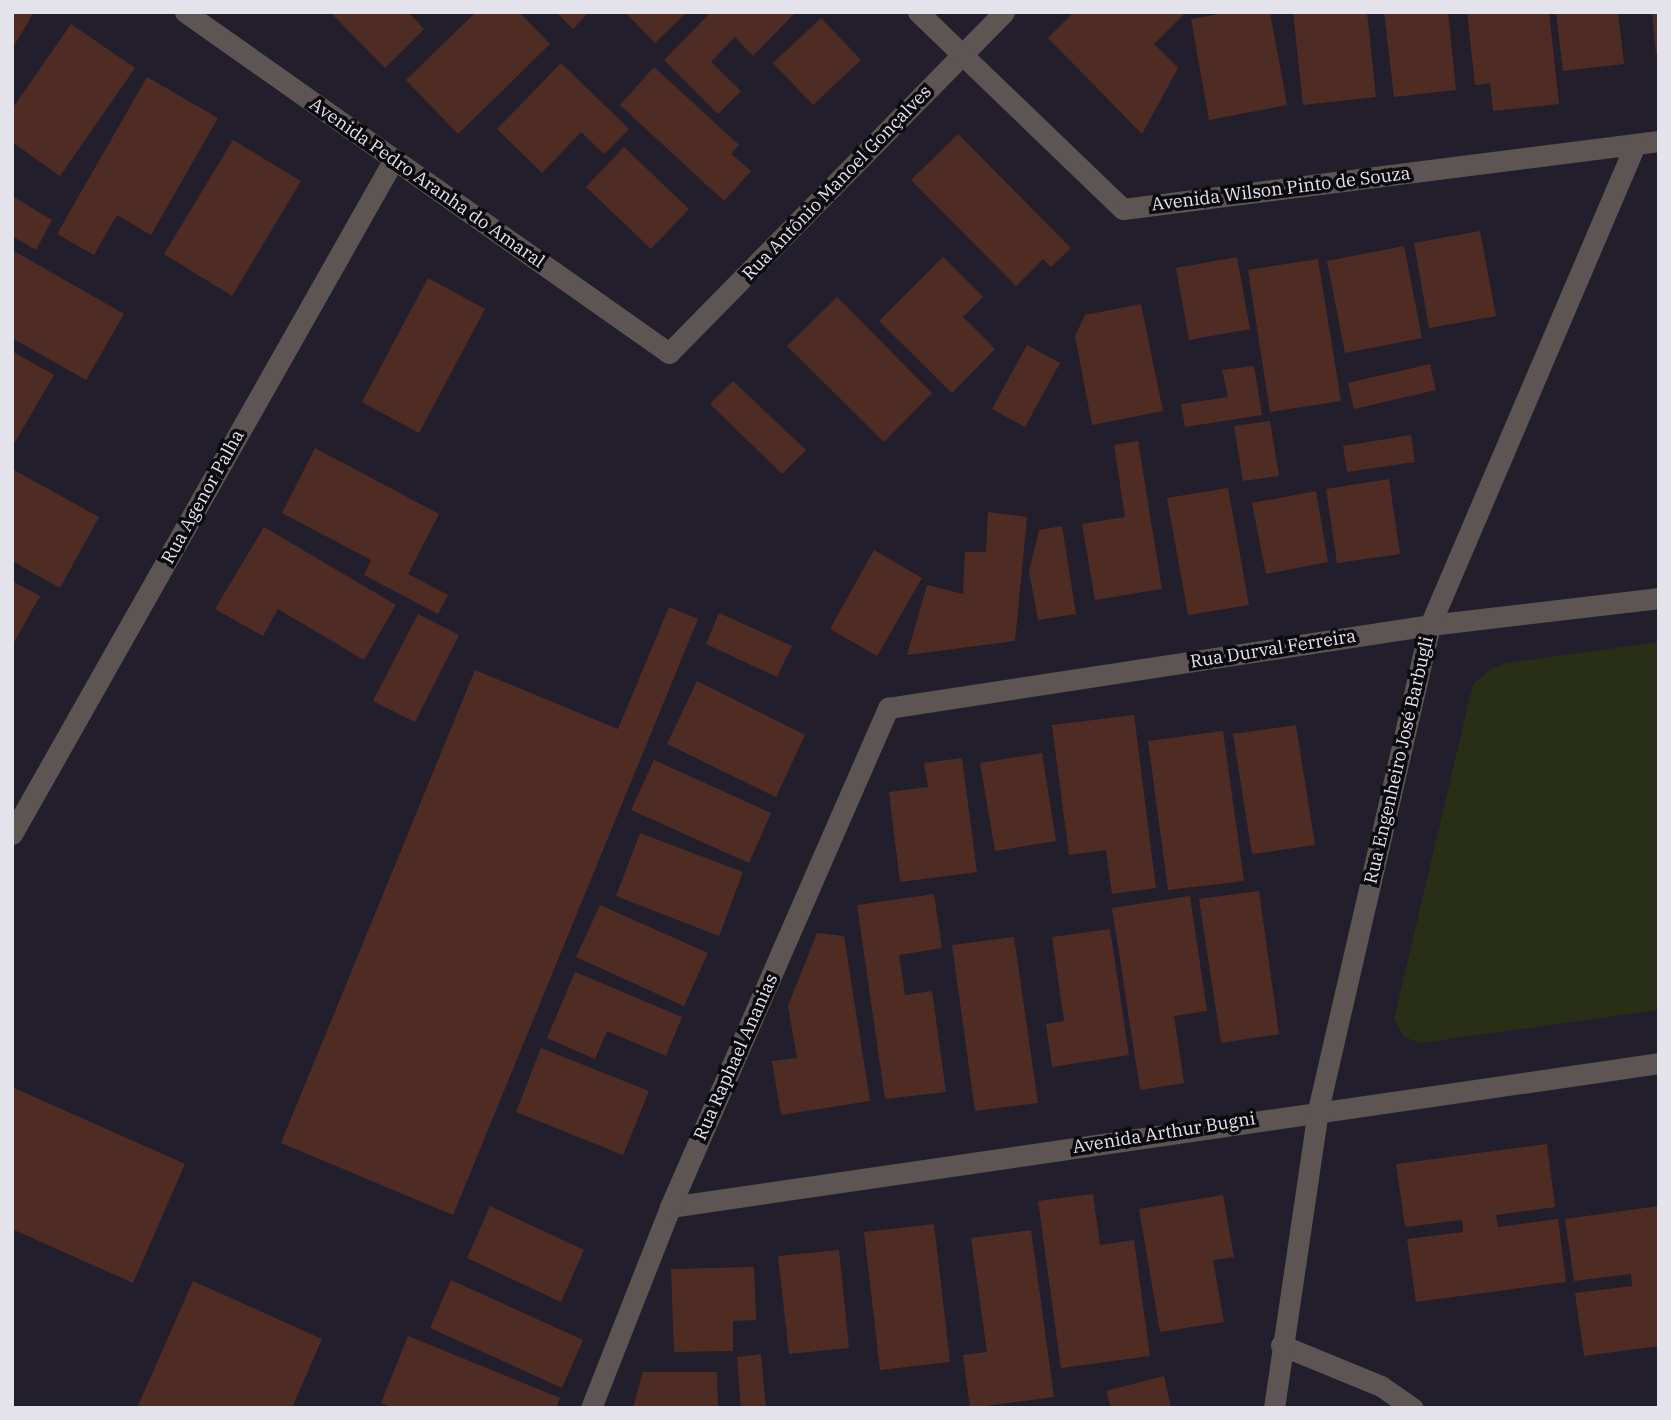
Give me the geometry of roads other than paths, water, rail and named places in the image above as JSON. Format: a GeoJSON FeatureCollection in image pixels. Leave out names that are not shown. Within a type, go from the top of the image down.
{"type":"FeatureCollection","features":[{"type":"Feature","properties":{"kind":"street"},"geometry":{"type":"LineString","coordinates":[[918,12],[962,55]]}},
{"type":"Feature","properties":{"kind":"street","name":"Rua Antônio Manoel Gonçalves"},"geometry":{"type":"LineString","coordinates":[[669,353],[1004,12]]}},
{"type":"Feature","properties":{"kind":"street","name":"Avenida Pedro Aranha do Amaral"},"geometry":{"type":"LineString","coordinates":[[196,15],[669,353]]}},
{"type":"Feature","properties":{"kind":"street","name":"Avenida Wilson Pinto de Souza"},"geometry":{"type":"LineString","coordinates":[[962,55],[1124,209],[1659,141]]}},
{"type":"Feature","properties":{"kind":"street","name":"Rua Engenheiro José Barbugli"},"geometry":{"type":"LineString","coordinates":[[1274,1408],[1281,1345],[1318,1110],[1430,625],[1635,145]]}},
{"type":"Feature","properties":{"kind":"street","name":"Rua Agenor Palha"},"geometry":{"type":"LineString","coordinates":[[12,834],[394,159]]}},
{"type":"Feature","properties":{"kind":"street","name":"Rua Durval Ferreira"},"geometry":{"type":"LineString","coordinates":[[888,708],[1430,625],[1659,598]]}},
{"type":"Feature","properties":{"kind":"street","name":"Rua Raphael Ananias"},"geometry":{"type":"LineString","coordinates":[[591,1408],[670,1207],[888,708]]}},
{"type":"Feature","properties":{"kind":"street","name":"Avenida Arthur Bugni"},"geometry":{"type":"LineString","coordinates":[[670,1207],[1318,1110],[1659,1063]]}},
{"type":"Feature","properties":{"kind":"street"},"geometry":{"type":"LineString","coordinates":[[1281,1345],[1381,1386],[1413,1408]]}}]}
